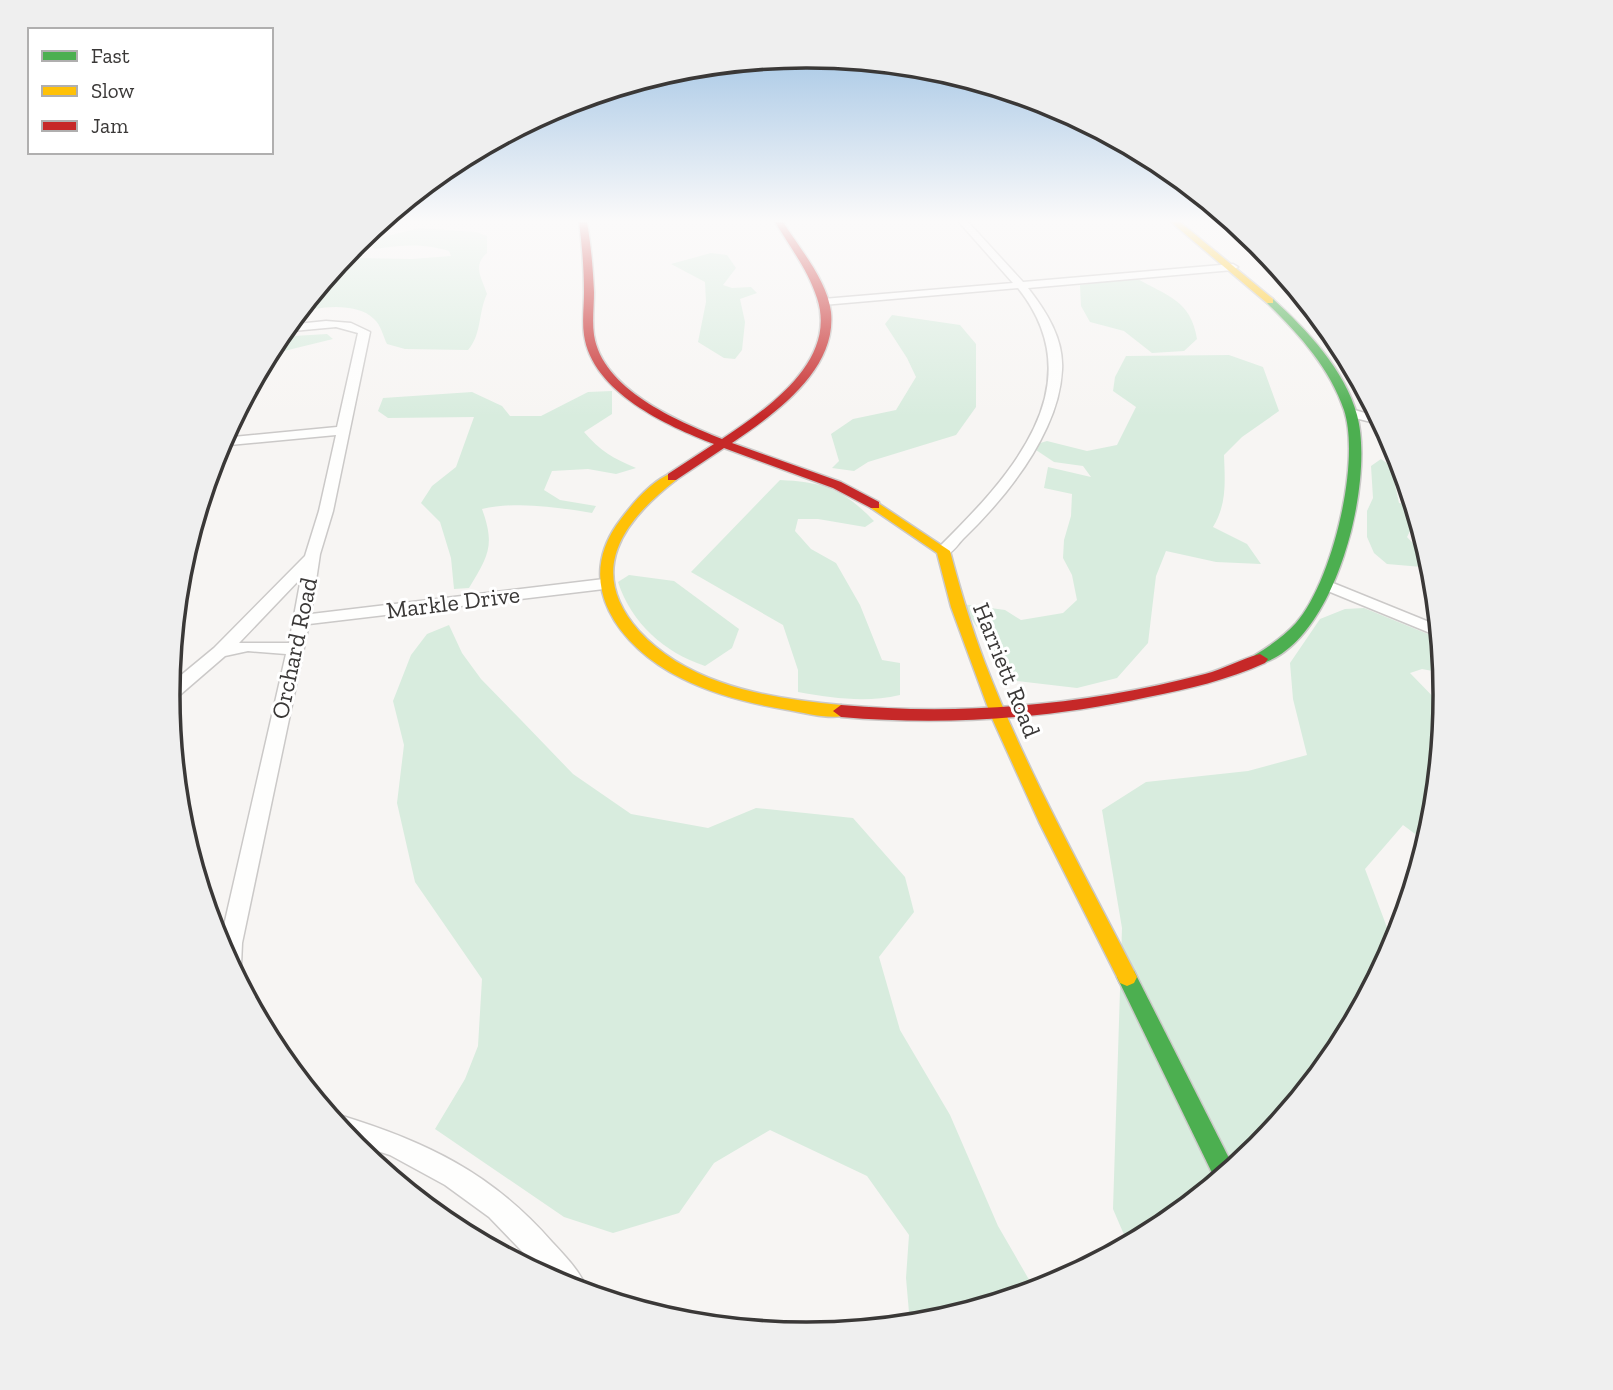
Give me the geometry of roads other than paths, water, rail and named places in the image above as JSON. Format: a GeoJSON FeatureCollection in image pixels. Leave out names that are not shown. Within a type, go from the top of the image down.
{"type":"FeatureCollection","features":[{"type":"Feature","properties":{"kind":"street"},"geometry":{"type":"LineString","coordinates":[[589,287],[589,334],[594,353],[602,367],[620,387],[645,407],[683,428],[840,486],[888,512],[943,551],[973,522],[1021,460],[1038,433],[1052,397],[1056,368],[1054,342],[1043,319],[1021,287]]}},
{"type":"Feature","properties":{"kind":"street"},"geometry":{"type":"LineString","coordinates":[[815,287],[823,302],[827,328],[822,348],[810,369],[772,406],[663,483],[634,509],[622,526],[605,564],[604,584],[624,621],[650,651],[681,672],[737,694],[789,704],[885,716],[998,715],[1140,695],[1200,681],[1242,667],[1287,640],[1328,586],[1339,554],[1349,509],[1351,413],[1339,387],[1301,331],[1257,287]]}},
{"type":"Feature","properties":{"kind":"street"},"geometry":{"type":"LineString","coordinates":[[823,302],[998,287]]}},
{"type":"Feature","properties":{"kind":"street","name":"Orchard Road"},"geometry":{"type":"LineString","coordinates":[[231,944],[302,620],[312,558],[326,511],[364,332],[358,327],[338,324],[299,328]]}},
{"type":"Feature","properties":{"kind":"street"},"geometry":{"type":"LineString","coordinates":[[1351,413],[1365,411]]}},
{"type":"Feature","properties":{"kind":"street"},"geometry":{"type":"LineString","coordinates":[[1351,413],[1369,418]]}},
{"type":"Feature","properties":{"kind":"street"},"geometry":{"type":"LineString","coordinates":[[234,441],[341,431]]}},
{"type":"Feature","properties":{"kind":"street","name":"Harriett Road"},"geometry":{"type":"LineString","coordinates":[[943,551],[954,603],[975,664],[998,715],[1221,1165]]}},
{"type":"Feature","properties":{"kind":"street"},"geometry":{"type":"LineString","coordinates":[[180,686],[220,652],[312,558]]}},
{"type":"Feature","properties":{"kind":"street","name":"Markle Drive"},"geometry":{"type":"LineString","coordinates":[[302,620],[604,584]]}},
{"type":"Feature","properties":{"kind":"street"},"geometry":{"type":"LineString","coordinates":[[1328,586],[1429,628]]}},
{"type":"Feature","properties":{"kind":"street"},"geometry":{"type":"LineString","coordinates":[[220,652],[258,646],[295,649]]}},
{"type":"Feature","properties":{"kind":"street"},"geometry":{"type":"LineString","coordinates":[[359,1133],[403,1147],[458,1175],[511,1217],[560,1271]]}}]}
